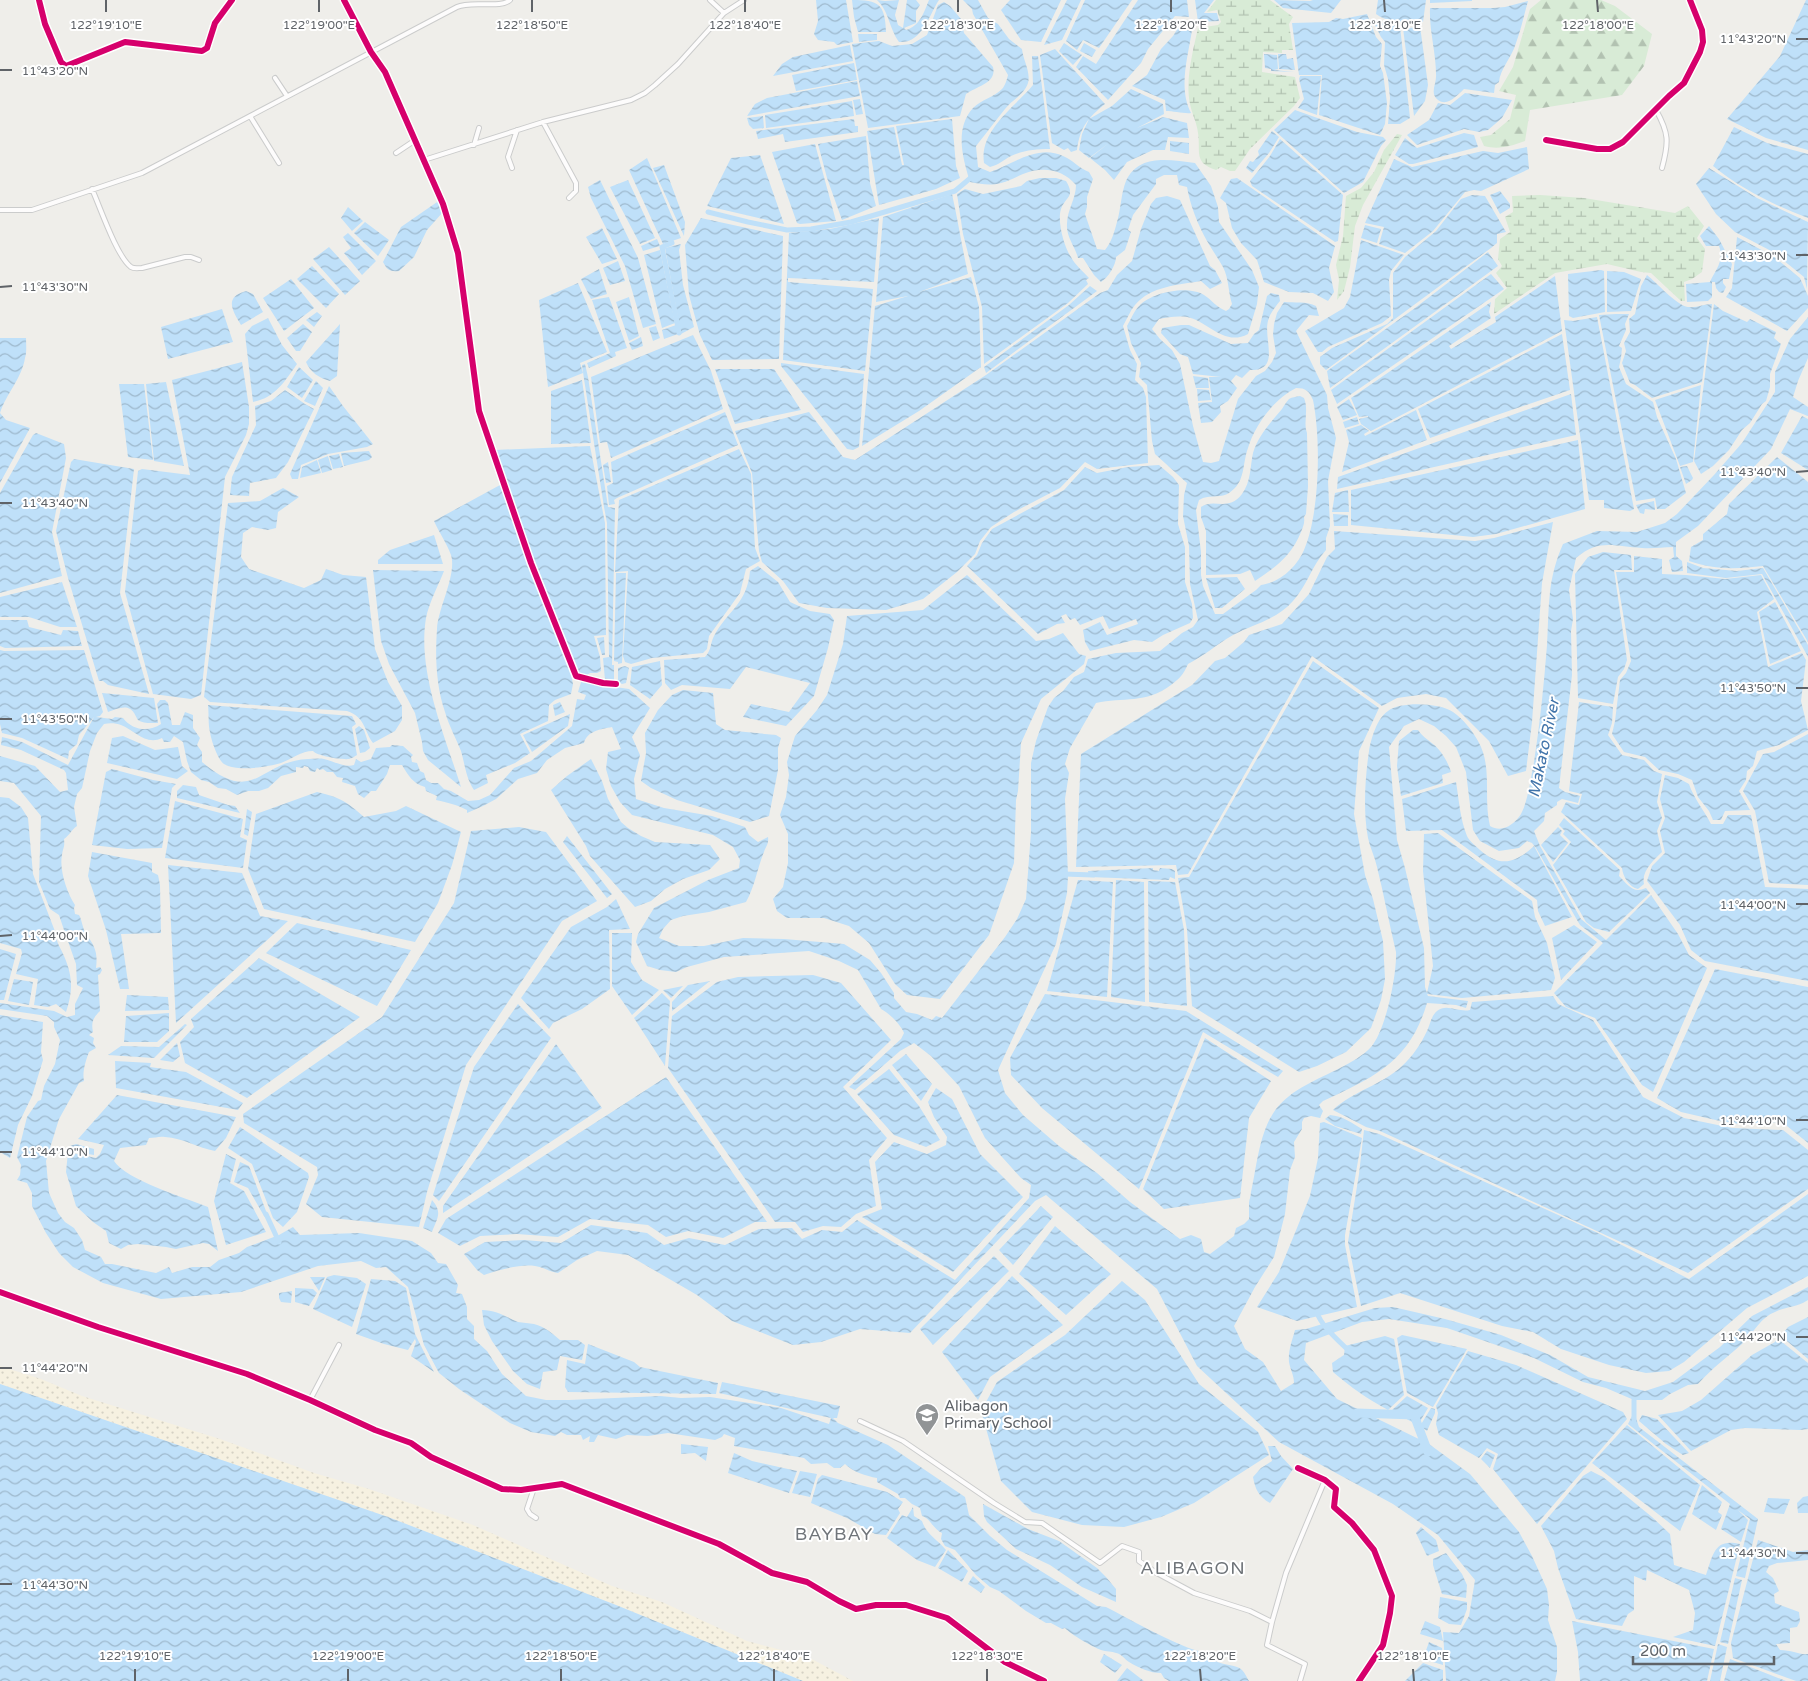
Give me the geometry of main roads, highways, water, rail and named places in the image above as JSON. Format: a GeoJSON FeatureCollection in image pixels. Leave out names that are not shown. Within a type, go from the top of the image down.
{"type":"FeatureCollection","features":[{"type":"Feature","properties":{"kind":"water"},"geometry":{"type":"Polygon","coordinates":[[[816,0],[846,0],[853,42],[837,45],[834,42],[818,40],[814,34],[818,21],[816,0]]]}},
{"type":"Feature","properties":{"kind":"water"},"geometry":{"type":"Polygon","coordinates":[[[852,0],[869,1],[879,6],[884,15],[886,32],[858,32],[852,0]]]}},
{"type":"Feature","properties":{"kind":"water"},"geometry":{"type":"Polygon","coordinates":[[[877,0],[899,0],[895,15],[898,25],[903,28],[907,0],[916,0],[920,5],[916,11],[916,23],[904,28],[906,30],[918,22],[929,0],[939,0],[919,34],[907,41],[899,42],[884,9],[877,0]]]}},
{"type":"Feature","properties":{"kind":"water","name":"Makato River"},"geometry":{"type":"Polygon","coordinates":[[[963,0],[978,0],[988,18],[998,24],[1009,39],[1022,49],[1029,79],[1024,91],[1005,109],[976,146],[978,167],[990,172],[1026,156],[1044,152],[1063,156],[1089,172],[1093,179],[1087,197],[1085,214],[1097,249],[1105,250],[1115,230],[1126,181],[1139,166],[1156,160],[1195,163],[1211,186],[1218,207],[1219,222],[1252,270],[1259,287],[1257,304],[1248,334],[1231,337],[1216,332],[1195,319],[1187,317],[1159,319],[1152,329],[1172,350],[1180,364],[1193,426],[1203,462],[1219,461],[1238,399],[1256,376],[1265,371],[1272,362],[1276,353],[1273,335],[1274,324],[1277,313],[1284,302],[1312,304],[1316,306],[1319,316],[1309,315],[1296,331],[1327,395],[1328,408],[1336,438],[1328,481],[1330,526],[1326,538],[1326,550],[1293,601],[1279,613],[1233,635],[1188,664],[1181,676],[1162,691],[1134,699],[1096,703],[1070,748],[1065,764],[1069,773],[1065,799],[1068,876],[1067,893],[1056,944],[998,1070],[1005,1093],[1023,1115],[1059,1146],[1097,1173],[1130,1202],[1180,1239],[1191,1235],[1201,1239],[1204,1252],[1210,1254],[1234,1236],[1236,1228],[1249,1219],[1249,1202],[1259,1149],[1270,1118],[1276,1109],[1290,1095],[1365,1053],[1376,1039],[1386,1015],[1390,1001],[1396,952],[1376,863],[1368,838],[1365,806],[1369,751],[1373,735],[1384,714],[1394,708],[1420,704],[1447,709],[1461,718],[1483,751],[1487,772],[1487,804],[1490,826],[1499,829],[1515,822],[1526,802],[1534,762],[1545,674],[1550,592],[1558,556],[1563,544],[1597,531],[1637,532],[1665,523],[1677,514],[1742,443],[1775,392],[1775,372],[1790,339],[1808,317],[1808,358],[1793,397],[1808,407],[1808,416],[1790,409],[1771,449],[1698,526],[1676,542],[1676,556],[1682,561],[1683,571],[1672,572],[1669,560],[1674,557],[1673,547],[1600,546],[1576,558],[1569,590],[1573,619],[1571,631],[1572,675],[1559,788],[1565,792],[1580,796],[1578,803],[1562,799],[1557,802],[1557,805],[1545,813],[1544,821],[1534,831],[1540,846],[1581,919],[1606,940],[1651,895],[1678,934],[1689,955],[1707,968],[1653,1092],[1642,1085],[1595,1018],[1566,1007],[1554,993],[1603,943],[1580,925],[1532,843],[1527,841],[1519,848],[1499,851],[1480,841],[1473,830],[1466,772],[1456,747],[1446,736],[1434,726],[1419,719],[1404,726],[1389,747],[1397,840],[1424,948],[1425,987],[1427,993],[1433,966],[1423,871],[1424,834],[1438,833],[1532,901],[1535,917],[1547,943],[1555,978],[1551,990],[1462,998],[1427,994],[1428,996],[1468,1001],[1466,1008],[1456,1005],[1427,1003],[1420,1023],[1411,1039],[1388,1065],[1359,1084],[1323,1101],[1319,1105],[1323,1111],[1320,1118],[1311,1116],[1304,1118],[1302,1129],[1294,1142],[1295,1157],[1290,1170],[1285,1214],[1274,1257],[1234,1326],[1245,1349],[1263,1362],[1281,1391],[1294,1383],[1289,1358],[1290,1346],[1295,1330],[1306,1329],[1375,1308],[1393,1307],[1501,1335],[1550,1355],[1588,1377],[1645,1391],[1673,1382],[1720,1347],[1752,1316],[1808,1287],[1808,1300],[1770,1314],[1744,1342],[1698,1384],[1688,1385],[1662,1400],[1634,1400],[1606,1388],[1583,1382],[1534,1358],[1447,1328],[1389,1319],[1362,1322],[1306,1343],[1304,1360],[1337,1399],[1429,1444],[1470,1474],[1519,1532],[1547,1589],[1548,1620],[1557,1647],[1555,1681],[1446,1681],[1443,1632],[1459,1633],[1469,1616],[1475,1580],[1438,1535],[1393,1504],[1279,1442],[1197,1366],[1157,1289],[1046,1195],[1035,1201],[910,1333],[860,1329],[821,1342],[793,1345],[732,1321],[697,1295],[628,1255],[597,1251],[577,1260],[558,1273],[529,1266],[509,1268],[484,1275],[477,1270],[464,1254],[485,1242],[524,1240],[561,1243],[591,1225],[647,1233],[664,1245],[689,1238],[725,1245],[759,1229],[792,1228],[802,1239],[822,1230],[842,1232],[857,1220],[955,1280],[1029,1198],[1031,1185],[1021,1178],[985,1138],[959,1086],[931,1056],[914,1043],[900,1051],[855,1090],[849,1087],[901,1039],[904,1033],[901,1027],[881,1009],[858,970],[839,961],[809,951],[724,957],[676,972],[647,966],[636,942],[638,934],[654,908],[708,880],[739,868],[740,860],[733,847],[713,835],[632,815],[620,802],[611,786],[606,769],[608,752],[621,749],[612,727],[591,733],[584,743],[565,748],[547,760],[537,773],[518,779],[496,799],[467,813],[467,810],[459,806],[436,800],[437,796],[426,791],[425,787],[414,781],[402,765],[390,765],[387,774],[376,791],[371,791],[364,798],[358,794],[355,786],[342,782],[343,778],[337,777],[333,772],[317,768],[315,772],[310,771],[308,767],[304,766],[303,768],[296,767],[296,772],[281,776],[268,788],[237,795],[201,780],[191,772],[183,742],[174,736],[170,742],[164,742],[162,738],[156,740],[145,739],[121,725],[104,724],[97,733],[90,751],[82,788],[77,794],[74,807],[77,826],[64,839],[61,861],[64,881],[75,905],[75,914],[79,915],[85,932],[92,942],[97,958],[96,968],[100,967],[102,970],[98,975],[100,1011],[93,1020],[93,1032],[89,1035],[94,1038],[93,1043],[96,1048],[89,1052],[84,1070],[84,1081],[79,1083],[59,1119],[46,1161],[49,1193],[58,1213],[65,1222],[74,1228],[82,1240],[85,1250],[101,1257],[105,1264],[156,1273],[169,1267],[172,1273],[192,1267],[210,1267],[219,1260],[239,1253],[247,1247],[279,1235],[293,1227],[300,1235],[359,1233],[412,1241],[431,1253],[438,1263],[446,1264],[458,1285],[456,1293],[462,1294],[467,1307],[467,1319],[474,1326],[474,1339],[487,1351],[502,1374],[526,1396],[546,1400],[660,1396],[681,1398],[710,1397],[781,1408],[829,1424],[831,1418],[719,1393],[722,1382],[840,1406],[837,1418],[833,1418],[838,1423],[888,1445],[965,1497],[969,1515],[1007,1550],[1097,1606],[1106,1607],[1175,1642],[1202,1652],[1212,1653],[1214,1660],[1242,1670],[1249,1681],[1169,1681],[1161,1673],[1141,1668],[1129,1662],[1121,1655],[1103,1651],[1093,1646],[1076,1637],[1065,1628],[1062,1629],[1051,1623],[1046,1623],[999,1591],[990,1587],[976,1575],[955,1550],[945,1546],[941,1539],[942,1533],[922,1516],[920,1508],[905,1498],[900,1498],[898,1494],[877,1482],[877,1478],[860,1473],[845,1464],[840,1468],[834,1468],[827,1463],[811,1464],[804,1458],[734,1446],[735,1438],[724,1434],[715,1440],[668,1433],[648,1436],[627,1435],[616,1439],[598,1435],[594,1442],[589,1442],[590,1436],[583,1440],[581,1435],[567,1435],[561,1432],[555,1436],[531,1432],[510,1423],[459,1389],[439,1373],[424,1345],[408,1287],[386,1267],[376,1268],[361,1261],[318,1266],[241,1292],[161,1299],[103,1283],[73,1267],[59,1253],[32,1206],[32,1193],[27,1183],[17,1180],[20,1175],[21,1165],[17,1157],[27,1117],[38,1101],[41,1100],[44,1086],[55,1064],[60,1040],[54,1027],[54,1022],[47,1016],[0,1009],[0,1003],[54,1011],[67,1017],[75,1015],[75,1004],[83,988],[77,985],[76,964],[59,915],[50,909],[39,882],[41,816],[14,783],[0,781],[0,756],[35,766],[60,792],[68,790],[66,773],[64,770],[21,750],[1,745],[2,737],[22,742],[68,765],[94,717],[79,735],[77,744],[69,751],[68,759],[22,738],[2,733],[0,724],[0,650],[84,650],[103,712],[100,716],[96,717],[123,718],[131,726],[141,729],[156,727],[161,724],[157,704],[160,700],[165,700],[168,703],[172,725],[180,725],[185,712],[193,715],[193,728],[200,738],[197,745],[202,752],[202,762],[220,775],[234,781],[246,781],[292,762],[308,759],[322,759],[350,766],[354,765],[356,759],[361,762],[371,759],[376,748],[390,747],[392,745],[403,746],[413,755],[411,757],[412,762],[417,763],[420,771],[424,773],[426,780],[431,783],[438,783],[444,789],[468,801],[479,800],[490,795],[514,768],[531,761],[572,726],[577,699],[584,700],[586,695],[578,692],[581,682],[629,689],[650,708],[632,737],[640,755],[634,779],[636,799],[664,808],[712,816],[745,827],[749,835],[758,842],[768,837],[768,843],[746,902],[671,920],[663,929],[659,938],[679,946],[704,946],[743,938],[844,944],[870,960],[894,993],[894,998],[906,1012],[932,1020],[936,1016],[942,1018],[1005,937],[1017,919],[1026,899],[1031,832],[1031,763],[1036,741],[1048,707],[1074,677],[1084,672],[1088,659],[1116,653],[1160,651],[1182,633],[1193,627],[1198,620],[1190,584],[1189,546],[1183,516],[1184,495],[1187,483],[1155,454],[1147,385],[1139,377],[1141,363],[1131,343],[1127,326],[1136,310],[1145,301],[1170,292],[1180,290],[1197,292],[1226,311],[1232,304],[1225,272],[1200,228],[1192,208],[1187,187],[1179,185],[1177,175],[1164,175],[1156,179],[1156,184],[1133,215],[1128,230],[1131,232],[1125,250],[1116,257],[1111,271],[1101,282],[1083,258],[1078,258],[1068,233],[1067,219],[1075,195],[1076,185],[1065,175],[1052,170],[1037,170],[997,184],[970,182],[962,144],[962,135],[967,116],[973,108],[1002,89],[1008,75],[973,14],[972,9],[963,0]],[[1296,388],[1280,399],[1260,422],[1251,439],[1241,478],[1234,489],[1226,495],[1206,497],[1199,500],[1196,510],[1201,552],[1201,575],[1203,586],[1215,614],[1223,614],[1261,585],[1281,578],[1297,562],[1304,550],[1309,535],[1316,497],[1318,455],[1316,416],[1313,400],[1305,389],[1296,388]]]}},
{"type":"Feature","properties":{"kind":"water"},"geometry":{"type":"Polygon","coordinates":[[[1010,0],[1061,0],[1041,42],[1021,40],[1001,10],[1010,0]]]}},
{"type":"Feature","properties":{"kind":"water"},"geometry":{"type":"Polygon","coordinates":[[[1067,0],[1081,0],[1062,40],[1044,45],[1067,0]]]}},
{"type":"Feature","properties":{"kind":"water"},"geometry":{"type":"Polygon","coordinates":[[[1085,0],[1132,0],[1099,48],[1083,40],[1077,50],[1066,41],[1085,0]]]}},
{"type":"Feature","properties":{"kind":"water"},"geometry":{"type":"Polygon","coordinates":[[[1138,0],[1187,0],[1189,17],[1175,16],[1148,49],[1141,63],[1108,100],[1076,67],[1083,56],[1096,64],[1138,0]]]}},
{"type":"Feature","properties":{"kind":"water"},"geometry":{"type":"Polygon","coordinates":[[[1195,0],[1214,0],[1204,13],[1217,13],[1219,21],[1198,22],[1195,0]]]}},
{"type":"Feature","properties":{"kind":"water"},"geometry":{"type":"Polygon","coordinates":[[[1274,0],[1341,0],[1331,13],[1283,8],[1274,0]]]}},
{"type":"Feature","properties":{"kind":"water"},"geometry":{"type":"Polygon","coordinates":[[[1378,0],[1426,0],[1423,22],[1398,22],[1381,17],[1376,14],[1378,0]]]}},
{"type":"Feature","properties":{"kind":"water"},"geometry":{"type":"Polygon","coordinates":[[[1430,0],[1472,0],[1472,1],[1430,3],[1430,0]]]}},
{"type":"Feature","properties":{"kind":"water"},"geometry":{"type":"Polygon","coordinates":[[[1806,0],[1808,0],[1808,150],[1766,138],[1727,119],[1780,56],[1806,0]]]}},
{"type":"Feature","properties":{"kind":"water"},"geometry":{"type":"Polygon","coordinates":[[[1528,1],[1514,48],[1499,82],[1495,85],[1494,93],[1464,89],[1449,101],[1442,102],[1438,100],[1434,94],[1436,66],[1430,8],[1493,8],[1528,1]]]}},
{"type":"Feature","properties":{"kind":"water"},"geometry":{"type":"Polygon","coordinates":[[[944,2],[961,19],[964,33],[993,67],[992,77],[985,84],[966,94],[960,116],[868,128],[852,44],[879,41],[892,46],[912,44],[927,35],[938,5],[944,2]]]}},
{"type":"Feature","properties":{"kind":"water"},"geometry":{"type":"Polygon","coordinates":[[[1367,14],[1376,37],[1382,44],[1380,66],[1383,73],[1387,103],[1385,124],[1380,135],[1319,115],[1322,75],[1299,75],[1292,23],[1329,22],[1336,18],[1343,19],[1367,14]]]}},
{"type":"Feature","properties":{"kind":"water"},"geometry":{"type":"Polygon","coordinates":[[[1380,22],[1387,25],[1400,26],[1410,118],[1400,124],[1388,124],[1390,98],[1384,65],[1385,42],[1375,25],[1380,22]]]}},
{"type":"Feature","properties":{"kind":"water"},"geometry":{"type":"Polygon","coordinates":[[[1191,26],[1192,30],[1185,72],[1185,93],[1191,113],[1166,111],[1165,100],[1132,86],[1147,75],[1161,49],[1178,28],[1191,26]]]}},
{"type":"Feature","properties":{"kind":"water"},"geometry":{"type":"Polygon","coordinates":[[[1420,26],[1428,85],[1425,101],[1414,116],[1403,28],[1420,26]]]}},
{"type":"Feature","properties":{"kind":"water"},"geometry":{"type":"Polygon","coordinates":[[[858,34],[877,34],[877,40],[859,42],[858,34]]]}},
{"type":"Feature","properties":{"kind":"water"},"geometry":{"type":"Polygon","coordinates":[[[1064,43],[1082,55],[1073,65],[1059,51],[1064,43]]]}},
{"type":"Feature","properties":{"kind":"water"},"geometry":{"type":"Polygon","coordinates":[[[1084,43],[1096,50],[1092,57],[1080,51],[1084,43]]]}},
{"type":"Feature","properties":{"kind":"water"},"geometry":{"type":"Polygon","coordinates":[[[850,45],[853,61],[773,76],[782,64],[793,57],[850,45]]]}},
{"type":"Feature","properties":{"kind":"water"},"geometry":{"type":"Polygon","coordinates":[[[1055,49],[1105,104],[1086,124],[1080,135],[1077,150],[1071,152],[1068,148],[1064,150],[1052,143],[1040,55],[1055,49]]]}},
{"type":"Feature","properties":{"kind":"water"},"geometry":{"type":"Polygon","coordinates":[[[1264,54],[1277,55],[1278,69],[1274,70],[1294,72],[1271,71],[1271,69],[1265,68],[1264,54]]]}},
{"type":"Feature","properties":{"kind":"water"},"geometry":{"type":"Polygon","coordinates":[[[1278,54],[1286,54],[1287,59],[1293,58],[1295,70],[1279,69],[1278,54]]]}},
{"type":"Feature","properties":{"kind":"water"},"geometry":{"type":"Polygon","coordinates":[[[1032,56],[1038,56],[1050,149],[1021,152],[990,167],[984,163],[984,151],[987,140],[1000,120],[1033,85],[1032,56]]]}},
{"type":"Feature","properties":{"kind":"water"},"geometry":{"type":"Polygon","coordinates":[[[854,63],[857,80],[796,91],[792,75],[854,63]]]}},
{"type":"Feature","properties":{"kind":"water"},"geometry":{"type":"Polygon","coordinates":[[[1300,76],[1321,76],[1317,115],[1298,108],[1304,99],[1300,76]]]}},
{"type":"Feature","properties":{"kind":"water"},"geometry":{"type":"Polygon","coordinates":[[[857,81],[860,96],[747,116],[755,104],[767,98],[857,81]]]}},
{"type":"Feature","properties":{"kind":"water"},"geometry":{"type":"Polygon","coordinates":[[[1131,89],[1163,104],[1164,114],[1137,128],[1163,117],[1187,123],[1189,138],[1168,137],[1165,150],[1153,150],[1127,162],[1114,180],[1090,158],[1109,143],[1089,158],[1079,150],[1082,134],[1089,119],[1112,106],[1131,89]]]}},
{"type":"Feature","properties":{"kind":"water"},"geometry":{"type":"Polygon","coordinates":[[[1465,93],[1512,100],[1502,118],[1488,130],[1479,132],[1464,129],[1417,145],[1407,135],[1429,120],[1438,103],[1450,105],[1465,93]]]}},
{"type":"Feature","properties":{"kind":"water"},"geometry":{"type":"Polygon","coordinates":[[[860,99],[863,114],[856,115],[853,100],[860,99]]]}},
{"type":"Feature","properties":{"kind":"water"},"geometry":{"type":"Polygon","coordinates":[[[852,101],[854,116],[766,128],[765,115],[852,101]]]}},
{"type":"Feature","properties":{"kind":"water"},"geometry":{"type":"Polygon","coordinates":[[[1295,110],[1357,132],[1383,137],[1386,140],[1381,146],[1363,182],[1344,193],[1274,130],[1295,110]]]}},
{"type":"Feature","properties":{"kind":"water"},"geometry":{"type":"Polygon","coordinates":[[[763,116],[764,128],[753,129],[749,125],[747,118],[763,116]]]}},
{"type":"Feature","properties":{"kind":"water"},"geometry":{"type":"Polygon","coordinates":[[[854,119],[855,126],[858,126],[858,132],[785,142],[783,134],[758,139],[756,131],[854,119]]]}},
{"type":"Feature","properties":{"kind":"water"},"geometry":{"type":"Polygon","coordinates":[[[952,119],[956,166],[960,178],[936,189],[879,205],[867,131],[894,127],[902,165],[904,165],[896,126],[952,119]]]}},
{"type":"Feature","properties":{"kind":"water"},"geometry":{"type":"Polygon","coordinates":[[[1734,127],[1767,143],[1808,154],[1808,218],[1758,196],[1713,166],[1734,127]]]}},
{"type":"Feature","properties":{"kind":"water"},"geometry":{"type":"Polygon","coordinates":[[[1272,131],[1279,137],[1269,153],[1252,173],[1246,168],[1250,161],[1253,162],[1259,155],[1258,151],[1272,131]]]}},
{"type":"Feature","properties":{"kind":"water"},"geometry":{"type":"Polygon","coordinates":[[[1464,133],[1474,135],[1478,147],[1413,164],[1409,164],[1395,155],[1405,138],[1417,148],[1464,133]]]}},
{"type":"Feature","properties":{"kind":"water"},"geometry":{"type":"Polygon","coordinates":[[[866,136],[870,183],[876,206],[842,220],[827,178],[818,144],[866,136]]]}},
{"type":"Feature","properties":{"kind":"water"},"geometry":{"type":"Polygon","coordinates":[[[1280,139],[1343,195],[1338,241],[1335,242],[1252,186],[1250,181],[1270,156],[1280,139]]]}},
{"type":"Feature","properties":{"kind":"water"},"geometry":{"type":"Polygon","coordinates":[[[1170,141],[1189,143],[1189,154],[1170,151],[1170,141]]]}},
{"type":"Feature","properties":{"kind":"water"},"geometry":{"type":"Polygon","coordinates":[[[815,144],[836,221],[800,224],[797,223],[772,152],[815,144]]]}},
{"type":"Feature","properties":{"kind":"water"},"geometry":{"type":"Polygon","coordinates":[[[1527,147],[1529,169],[1481,191],[1465,192],[1433,231],[1405,253],[1379,244],[1384,227],[1365,223],[1394,159],[1412,167],[1483,151],[1498,153],[1527,147]]]}},
{"type":"Feature","properties":{"kind":"water"},"geometry":{"type":"Polygon","coordinates":[[[760,155],[784,224],[707,206],[731,158],[760,155]]]}},
{"type":"Feature","properties":{"kind":"water"},"geometry":{"type":"Polygon","coordinates":[[[647,158],[681,238],[663,244],[629,170],[647,158]]]}},
{"type":"Feature","properties":{"kind":"water"},"geometry":{"type":"Polygon","coordinates":[[[664,165],[685,222],[684,236],[653,168],[664,165]]]}},
{"type":"Feature","properties":{"kind":"water"},"geometry":{"type":"Polygon","coordinates":[[[1709,168],[1757,198],[1808,222],[1807,289],[1804,277],[1773,252],[1735,232],[1716,214],[1696,184],[1709,168]]]}},
{"type":"Feature","properties":{"kind":"water"},"geometry":{"type":"Polygon","coordinates":[[[1040,178],[1056,178],[1066,181],[1069,186],[1070,194],[1060,214],[1062,234],[1068,253],[1089,278],[1086,280],[1088,284],[1068,303],[984,364],[982,307],[963,234],[957,194],[965,189],[983,194],[1021,186],[1027,181],[1040,178]]]}},
{"type":"Feature","properties":{"kind":"water"},"geometry":{"type":"Polygon","coordinates":[[[1237,178],[1335,246],[1329,268],[1334,292],[1328,301],[1313,293],[1289,292],[1264,282],[1257,260],[1241,243],[1232,228],[1226,203],[1220,198],[1231,179],[1237,178]]]}},
{"type":"Feature","properties":{"kind":"water"},"geometry":{"type":"Polygon","coordinates":[[[600,180],[638,258],[656,324],[643,328],[625,266],[591,198],[588,187],[600,180]]]}},
{"type":"Feature","properties":{"kind":"water"},"geometry":{"type":"Polygon","coordinates":[[[628,180],[655,238],[640,244],[610,187],[628,180]]]}},
{"type":"Feature","properties":{"kind":"water"},"geometry":{"type":"Polygon","coordinates":[[[1500,191],[1510,204],[1510,208],[1500,214],[1490,195],[1500,191]]]}},
{"type":"Feature","properties":{"kind":"water"},"geometry":{"type":"Polygon","coordinates":[[[952,194],[968,274],[919,292],[971,277],[979,307],[981,367],[919,411],[862,446],[875,306],[908,296],[876,302],[883,217],[952,194]]]}},
{"type":"Feature","properties":{"kind":"water"},"geometry":{"type":"Polygon","coordinates":[[[1472,195],[1485,196],[1506,232],[1497,234],[1497,243],[1326,370],[1320,364],[1320,357],[1332,348],[1387,324],[1393,318],[1393,273],[1405,257],[1436,231],[1461,199],[1472,195]]]}},
{"type":"Feature","properties":{"kind":"water"},"geometry":{"type":"Polygon","coordinates":[[[1167,196],[1180,200],[1210,266],[1215,270],[1222,283],[1210,289],[1201,281],[1157,290],[1141,299],[1135,305],[1123,326],[1130,350],[1137,364],[1135,380],[1143,388],[1146,397],[1148,463],[1097,469],[1085,462],[1060,488],[1014,512],[991,527],[980,541],[975,554],[957,572],[923,599],[886,610],[827,608],[799,603],[783,581],[762,562],[759,551],[752,473],[735,431],[809,412],[843,457],[855,460],[986,375],[1100,293],[1108,290],[1117,275],[1132,261],[1141,229],[1151,204],[1156,198],[1167,196]]]}},
{"type":"Feature","properties":{"kind":"water"},"geometry":{"type":"Polygon","coordinates":[[[440,200],[443,212],[427,230],[414,257],[399,271],[387,269],[383,262],[401,227],[440,200]]]}},
{"type":"Feature","properties":{"kind":"water"},"geometry":{"type":"Polygon","coordinates":[[[348,207],[363,221],[352,231],[341,218],[348,207]]]}},
{"type":"Feature","properties":{"kind":"water"},"geometry":{"type":"Polygon","coordinates":[[[701,218],[783,236],[779,359],[712,360],[700,335],[689,295],[685,245],[701,218]]]}},
{"type":"Feature","properties":{"kind":"water"},"geometry":{"type":"Polygon","coordinates":[[[879,218],[874,282],[788,278],[788,282],[873,289],[865,371],[783,360],[789,233],[830,229],[879,218]]]}},
{"type":"Feature","properties":{"kind":"water"},"geometry":{"type":"Polygon","coordinates":[[[365,222],[389,240],[378,256],[354,233],[365,222]]]}},
{"type":"Feature","properties":{"kind":"water"},"geometry":{"type":"Polygon","coordinates":[[[1365,225],[1381,229],[1377,243],[1361,238],[1365,225]]]}},
{"type":"Feature","properties":{"kind":"water"},"geometry":{"type":"Polygon","coordinates":[[[1709,226],[1719,239],[1732,264],[1729,279],[1723,279],[1726,287],[1723,293],[1719,292],[1716,288],[1715,282],[1712,282],[1712,297],[1708,301],[1687,302],[1686,284],[1710,282],[1719,265],[1721,251],[1719,246],[1706,246],[1700,236],[1709,226]]]}},
{"type":"Feature","properties":{"kind":"water"},"geometry":{"type":"Polygon","coordinates":[[[602,228],[617,259],[602,264],[586,237],[602,228]]]}},
{"type":"Feature","properties":{"kind":"water"},"geometry":{"type":"Polygon","coordinates":[[[348,233],[376,261],[362,275],[344,253],[351,248],[343,237],[348,233]]]}},
{"type":"Feature","properties":{"kind":"water"},"geometry":{"type":"Polygon","coordinates":[[[1737,237],[1773,256],[1800,278],[1808,296],[1808,308],[1787,331],[1726,297],[1732,288],[1737,237]]]}},
{"type":"Feature","properties":{"kind":"water"},"geometry":{"type":"Polygon","coordinates":[[[657,239],[660,246],[643,251],[641,246],[657,239]]]}},
{"type":"Feature","properties":{"kind":"water"},"geometry":{"type":"Polygon","coordinates":[[[1361,240],[1404,255],[1391,271],[1389,280],[1391,316],[1382,323],[1328,347],[1322,352],[1318,352],[1305,331],[1344,308],[1350,297],[1361,240]]]}},
{"type":"Feature","properties":{"kind":"water"},"geometry":{"type":"Polygon","coordinates":[[[681,244],[679,250],[683,285],[694,327],[681,334],[665,248],[681,244]]]}},
{"type":"Feature","properties":{"kind":"water"},"geometry":{"type":"Polygon","coordinates":[[[329,247],[360,281],[345,295],[313,259],[329,247]]]}},
{"type":"Feature","properties":{"kind":"water"},"geometry":{"type":"Polygon","coordinates":[[[660,250],[675,323],[662,328],[644,255],[660,250]]]}},
{"type":"Feature","properties":{"kind":"water"},"geometry":{"type":"Polygon","coordinates":[[[1488,252],[1498,266],[1330,388],[1327,371],[1415,308],[1488,252]]]}},
{"type":"Feature","properties":{"kind":"water"},"geometry":{"type":"Polygon","coordinates":[[[618,261],[625,281],[610,285],[603,268],[618,261]]]}},
{"type":"Feature","properties":{"kind":"water"},"geometry":{"type":"Polygon","coordinates":[[[312,266],[339,294],[326,308],[297,279],[312,266]]]}},
{"type":"Feature","properties":{"kind":"water"},"geometry":{"type":"Polygon","coordinates":[[[599,269],[607,294],[591,299],[581,279],[599,269]]]}},
{"type":"Feature","properties":{"kind":"water"},"geometry":{"type":"Polygon","coordinates":[[[1604,271],[1605,312],[1573,318],[1569,316],[1568,274],[1604,271]]]}},
{"type":"Feature","properties":{"kind":"water"},"geometry":{"type":"Polygon","coordinates":[[[1607,271],[1624,272],[1641,279],[1631,311],[1607,312],[1607,271]]]}},
{"type":"Feature","properties":{"kind":"water"},"geometry":{"type":"Polygon","coordinates":[[[1491,274],[1504,289],[1337,404],[1331,390],[1491,274]]]}},
{"type":"Feature","properties":{"kind":"water"},"geometry":{"type":"Polygon","coordinates":[[[1647,275],[1672,298],[1683,305],[1691,307],[1712,304],[1702,382],[1652,398],[1630,383],[1622,363],[1626,351],[1624,343],[1630,332],[1629,319],[1635,314],[1641,286],[1647,275]]]}},
{"type":"Feature","properties":{"kind":"water"},"geometry":{"type":"Polygon","coordinates":[[[1555,276],[1562,331],[1371,431],[1361,424],[1359,419],[1368,416],[1359,417],[1351,398],[1491,302],[1489,312],[1491,318],[1449,346],[1451,349],[1496,322],[1495,317],[1555,276]]]}},
{"type":"Feature","properties":{"kind":"water"},"geometry":{"type":"Polygon","coordinates":[[[291,279],[314,308],[284,331],[263,298],[291,279]]]}},
{"type":"Feature","properties":{"kind":"water"},"geometry":{"type":"Polygon","coordinates":[[[578,283],[607,352],[580,363],[583,373],[548,387],[539,300],[578,283]]]}},
{"type":"Feature","properties":{"kind":"water"},"geometry":{"type":"Polygon","coordinates":[[[1090,286],[1097,291],[986,373],[984,367],[1069,305],[1090,286]]]}},
{"type":"Feature","properties":{"kind":"water"},"geometry":{"type":"Polygon","coordinates":[[[246,291],[253,294],[263,312],[241,325],[233,309],[232,300],[246,291]]]}},
{"type":"Feature","properties":{"kind":"water"},"geometry":{"type":"Polygon","coordinates":[[[1271,293],[1279,295],[1280,301],[1271,314],[1267,325],[1269,351],[1266,365],[1260,369],[1250,370],[1242,378],[1236,375],[1231,381],[1237,388],[1228,401],[1220,406],[1221,412],[1212,422],[1201,423],[1198,403],[1212,402],[1209,377],[1221,377],[1193,374],[1188,357],[1180,354],[1161,333],[1162,328],[1189,325],[1231,344],[1248,343],[1259,330],[1267,296],[1271,293]]]}},
{"type":"Feature","properties":{"kind":"water"},"geometry":{"type":"Polygon","coordinates":[[[609,297],[627,348],[615,352],[616,356],[589,368],[587,363],[610,353],[592,300],[609,297]]]}},
{"type":"Feature","properties":{"kind":"water"},"geometry":{"type":"Polygon","coordinates":[[[629,297],[639,336],[629,341],[616,302],[629,297]]]}},
{"type":"Feature","properties":{"kind":"water"},"geometry":{"type":"Polygon","coordinates":[[[1714,304],[1723,311],[1747,322],[1750,319],[1776,332],[1774,338],[1781,344],[1770,374],[1770,387],[1766,401],[1750,423],[1742,430],[1729,450],[1713,466],[1701,474],[1694,461],[1714,304]]]}},
{"type":"Feature","properties":{"kind":"water"},"geometry":{"type":"Polygon","coordinates":[[[222,309],[233,342],[168,359],[161,327],[222,309]]]}},
{"type":"Feature","properties":{"kind":"water"},"geometry":{"type":"Polygon","coordinates":[[[317,312],[322,316],[314,327],[306,320],[317,312]]]}},
{"type":"Feature","properties":{"kind":"water"},"geometry":{"type":"Polygon","coordinates":[[[1629,314],[1625,324],[1626,330],[1619,346],[1622,348],[1619,367],[1626,384],[1653,402],[1657,417],[1676,459],[1686,493],[1665,509],[1657,509],[1655,498],[1636,501],[1599,315],[1629,314]]]}},
{"type":"Feature","properties":{"kind":"water"},"geometry":{"type":"Polygon","coordinates":[[[1597,317],[1634,509],[1630,511],[1604,508],[1604,500],[1589,500],[1564,320],[1573,321],[1597,317]]]}},
{"type":"Feature","properties":{"kind":"water"},"geometry":{"type":"Polygon","coordinates":[[[268,318],[282,345],[297,364],[279,388],[267,397],[253,402],[245,334],[252,326],[268,318]]]}},
{"type":"Feature","properties":{"kind":"water"},"geometry":{"type":"Polygon","coordinates":[[[303,324],[312,332],[300,351],[296,351],[287,338],[303,324]]]}},
{"type":"Feature","properties":{"kind":"water"},"geometry":{"type":"Polygon","coordinates":[[[340,324],[337,376],[330,381],[315,374],[306,362],[340,324]]]}},
{"type":"Feature","properties":{"kind":"water"},"geometry":{"type":"Polygon","coordinates":[[[676,325],[678,334],[664,339],[662,330],[676,325]]]}},
{"type":"Feature","properties":{"kind":"water"},"geometry":{"type":"Polygon","coordinates":[[[656,326],[660,338],[653,341],[649,328],[656,326]]]}},
{"type":"Feature","properties":{"kind":"water"},"geometry":{"type":"Polygon","coordinates":[[[1562,334],[1570,390],[1430,438],[1418,409],[1562,334]]]}},
{"type":"Feature","properties":{"kind":"water"},"geometry":{"type":"Polygon","coordinates":[[[693,335],[711,371],[723,409],[611,458],[607,442],[600,443],[591,377],[693,335]]]}},
{"type":"Feature","properties":{"kind":"water"},"geometry":{"type":"Polygon","coordinates":[[[641,337],[643,346],[632,350],[629,343],[641,337]]]}},
{"type":"Feature","properties":{"kind":"water"},"geometry":{"type":"Polygon","coordinates":[[[0,338],[26,338],[26,356],[21,372],[0,413],[0,338]]]}},
{"type":"Feature","properties":{"kind":"water"},"geometry":{"type":"Polygon","coordinates":[[[242,362],[249,407],[249,424],[246,435],[225,477],[201,695],[191,699],[153,694],[125,592],[138,471],[142,469],[190,475],[172,380],[242,362]]]}},
{"type":"Feature","properties":{"kind":"water"},"geometry":{"type":"Polygon","coordinates":[[[781,363],[864,374],[859,447],[853,450],[847,449],[781,366],[781,363]]]}},
{"type":"Feature","properties":{"kind":"water"},"geometry":{"type":"Polygon","coordinates":[[[585,364],[608,507],[615,508],[612,665],[614,665],[614,682],[605,680],[603,658],[609,657],[607,523],[582,365],[585,364]]]}},
{"type":"Feature","properties":{"kind":"water"},"geometry":{"type":"Polygon","coordinates":[[[299,367],[313,380],[302,398],[287,387],[299,367]]]}},
{"type":"Feature","properties":{"kind":"water"},"geometry":{"type":"Polygon","coordinates":[[[715,369],[774,369],[801,410],[735,424],[715,369]]]}},
{"type":"Feature","properties":{"kind":"water"},"geometry":{"type":"Polygon","coordinates":[[[1193,376],[1208,378],[1209,388],[1196,388],[1193,376]]]}},
{"type":"Feature","properties":{"kind":"water"},"geometry":{"type":"Polygon","coordinates":[[[582,380],[591,443],[551,444],[551,391],[582,380]]]}},
{"type":"Feature","properties":{"kind":"water"},"geometry":{"type":"Polygon","coordinates":[[[316,381],[323,388],[315,406],[304,401],[316,381]]]}},
{"type":"Feature","properties":{"kind":"water"},"geometry":{"type":"Polygon","coordinates":[[[166,382],[184,466],[154,461],[146,384],[166,382]]]}},
{"type":"Feature","properties":{"kind":"water"},"geometry":{"type":"Polygon","coordinates":[[[119,384],[144,384],[153,460],[128,457],[119,384]]]}},
{"type":"Feature","properties":{"kind":"water"},"geometry":{"type":"Polygon","coordinates":[[[1701,385],[1693,462],[1680,466],[1655,400],[1701,385]]]}},
{"type":"Feature","properties":{"kind":"water"},"geometry":{"type":"Polygon","coordinates":[[[329,386],[373,444],[367,447],[328,454],[301,465],[298,479],[292,479],[290,474],[329,386]]]}},
{"type":"Feature","properties":{"kind":"water"},"geometry":{"type":"Polygon","coordinates":[[[1197,389],[1209,390],[1211,400],[1198,401],[1197,389]]]}},
{"type":"Feature","properties":{"kind":"water"},"geometry":{"type":"Polygon","coordinates":[[[285,390],[314,409],[288,462],[276,478],[250,483],[249,496],[230,495],[232,477],[256,425],[255,406],[271,401],[285,390]]]}},
{"type":"Feature","properties":{"kind":"water"},"geometry":{"type":"Polygon","coordinates":[[[1571,394],[1576,435],[1337,489],[1338,477],[1571,394]]]}},
{"type":"Feature","properties":{"kind":"water"},"geometry":{"type":"Polygon","coordinates":[[[1300,396],[1304,398],[1306,407],[1308,486],[1303,527],[1293,548],[1282,560],[1255,581],[1250,570],[1240,574],[1206,575],[1206,531],[1201,517],[1201,507],[1211,504],[1226,504],[1237,499],[1242,494],[1249,479],[1253,453],[1261,435],[1289,399],[1300,396]]]}},
{"type":"Feature","properties":{"kind":"water"},"geometry":{"type":"Polygon","coordinates":[[[1349,399],[1357,415],[1343,420],[1337,407],[1349,399]]]}},
{"type":"Feature","properties":{"kind":"water"},"geometry":{"type":"Polygon","coordinates":[[[1416,410],[1427,440],[1342,472],[1349,442],[1346,430],[1361,425],[1369,431],[1364,434],[1365,436],[1416,410]]]}},
{"type":"Feature","properties":{"kind":"water"},"geometry":{"type":"Polygon","coordinates":[[[725,412],[738,445],[617,498],[614,500],[615,504],[609,505],[607,486],[613,483],[611,462],[725,412]]]}},
{"type":"Feature","properties":{"kind":"water"},"geometry":{"type":"Polygon","coordinates":[[[0,413],[6,420],[30,428],[0,483],[0,413]]]}},
{"type":"Feature","properties":{"kind":"water"},"geometry":{"type":"Polygon","coordinates":[[[1802,416],[1808,419],[1808,470],[1781,453],[1802,416]]]}},
{"type":"Feature","properties":{"kind":"water"},"geometry":{"type":"Polygon","coordinates":[[[1357,417],[1359,424],[1345,428],[1343,422],[1357,417]]]}},
{"type":"Feature","properties":{"kind":"water"},"geometry":{"type":"Polygon","coordinates":[[[36,433],[64,444],[66,458],[52,532],[62,576],[0,593],[0,493],[33,435],[36,433]]]}},
{"type":"Feature","properties":{"kind":"water"},"geometry":{"type":"Polygon","coordinates":[[[1578,440],[1585,509],[1496,534],[1473,537],[1351,525],[1351,490],[1578,440]]]}},
{"type":"Feature","properties":{"kind":"water"},"geometry":{"type":"Polygon","coordinates":[[[590,446],[605,523],[606,635],[594,636],[600,657],[601,671],[580,675],[576,672],[533,563],[495,450],[590,446]]]}},
{"type":"Feature","properties":{"kind":"water"},"geometry":{"type":"Polygon","coordinates":[[[739,449],[751,474],[755,548],[760,561],[746,569],[740,593],[709,636],[707,649],[703,653],[652,658],[631,664],[625,662],[623,656],[628,571],[615,572],[619,500],[739,449]]]}},
{"type":"Feature","properties":{"kind":"water"},"geometry":{"type":"Polygon","coordinates":[[[369,451],[372,457],[369,460],[344,466],[341,453],[369,451]]]}},
{"type":"Feature","properties":{"kind":"water"},"geometry":{"type":"Polygon","coordinates":[[[339,454],[343,467],[333,469],[329,456],[339,454]]]}},
{"type":"Feature","properties":{"kind":"water"},"geometry":{"type":"Polygon","coordinates":[[[328,456],[332,470],[322,473],[318,460],[328,456]]]}},
{"type":"Feature","properties":{"kind":"water"},"geometry":{"type":"Polygon","coordinates":[[[1777,457],[1808,482],[1808,642],[1763,566],[1726,568],[1707,566],[1689,561],[1691,547],[1703,540],[1703,534],[1727,514],[1729,504],[1777,457]]]}},
{"type":"Feature","properties":{"kind":"water"},"geometry":{"type":"Polygon","coordinates":[[[74,459],[134,469],[120,593],[149,694],[108,685],[103,681],[99,681],[56,531],[71,462],[74,459]]]}},
{"type":"Feature","properties":{"kind":"water"},"geometry":{"type":"Polygon","coordinates":[[[317,460],[321,473],[300,478],[302,467],[317,460]]]}},
{"type":"Feature","properties":{"kind":"water"},"geometry":{"type":"Polygon","coordinates":[[[608,462],[611,482],[606,483],[603,465],[608,462]]]}},
{"type":"Feature","properties":{"kind":"water"},"geometry":{"type":"Polygon","coordinates":[[[1159,465],[1179,485],[1178,524],[1185,547],[1185,582],[1192,604],[1193,618],[1190,623],[1152,642],[1134,640],[1090,651],[1085,642],[1083,630],[1100,622],[1107,635],[1138,624],[1136,619],[1109,629],[1103,616],[1080,625],[1075,618],[1070,620],[1066,614],[1061,616],[1065,623],[1057,624],[1038,634],[967,566],[977,555],[982,543],[992,529],[1064,490],[1085,467],[1097,473],[1128,467],[1159,465]]]}},
{"type":"Feature","properties":{"kind":"water"},"geometry":{"type":"Polygon","coordinates":[[[1687,466],[1693,478],[1686,484],[1680,467],[1687,466]]]}},
{"type":"Feature","properties":{"kind":"water"},"geometry":{"type":"Polygon","coordinates":[[[500,485],[571,674],[573,684],[571,694],[555,700],[549,705],[548,721],[520,734],[530,753],[515,763],[486,775],[488,783],[474,790],[467,776],[461,751],[442,702],[438,681],[436,660],[437,629],[452,563],[451,555],[434,521],[500,485]]]}},
{"type":"Feature","properties":{"kind":"water"},"geometry":{"type":"Polygon","coordinates":[[[283,488],[299,497],[278,512],[276,528],[268,530],[252,527],[243,533],[241,557],[249,569],[304,588],[321,580],[326,569],[343,575],[366,577],[375,649],[388,682],[402,706],[402,720],[395,731],[373,743],[358,717],[347,711],[210,702],[204,697],[228,503],[260,501],[283,488]]]}},
{"type":"Feature","properties":{"kind":"water"},"geometry":{"type":"Polygon","coordinates":[[[1348,490],[1349,512],[1332,512],[1335,493],[1348,490]]]}},
{"type":"Feature","properties":{"kind":"water"},"geometry":{"type":"Polygon","coordinates":[[[1654,501],[1655,510],[1645,509],[1644,514],[1640,513],[1636,505],[1654,501]]]}},
{"type":"Feature","properties":{"kind":"water"},"geometry":{"type":"Polygon","coordinates":[[[1333,514],[1348,515],[1348,526],[1334,526],[1333,514]]]}},
{"type":"Feature","properties":{"kind":"water"},"geometry":{"type":"Polygon","coordinates":[[[1553,522],[1542,583],[1532,722],[1526,771],[1508,776],[1489,741],[1446,698],[1426,694],[1397,698],[1382,706],[1312,656],[1188,874],[1178,875],[1176,865],[1076,867],[1081,754],[1192,685],[1215,661],[1225,658],[1244,642],[1249,635],[1282,624],[1309,594],[1327,557],[1335,549],[1334,531],[1475,541],[1494,538],[1553,522]]]}},
{"type":"Feature","properties":{"kind":"water"},"geometry":{"type":"Polygon","coordinates":[[[434,535],[443,564],[378,564],[378,560],[390,550],[434,535]]]}},
{"type":"Feature","properties":{"kind":"water"},"geometry":{"type":"Polygon","coordinates":[[[1603,552],[1631,555],[1632,570],[1614,570],[1627,660],[1624,669],[1618,677],[1613,704],[1578,698],[1575,574],[1588,557],[1603,552]]]}},
{"type":"Feature","properties":{"kind":"water"},"geometry":{"type":"Polygon","coordinates":[[[1634,556],[1662,559],[1662,574],[1725,579],[1761,575],[1774,599],[1757,612],[1768,667],[1802,653],[1806,660],[1801,701],[1808,730],[1779,745],[1757,751],[1753,766],[1747,771],[1746,780],[1739,791],[1750,810],[1725,811],[1721,820],[1713,820],[1709,811],[1698,797],[1692,780],[1678,774],[1659,770],[1645,757],[1624,752],[1612,734],[1620,680],[1626,673],[1631,661],[1616,572],[1634,572],[1634,556]]]}},
{"type":"Feature","properties":{"kind":"water"},"geometry":{"type":"Polygon","coordinates":[[[1687,562],[1703,568],[1737,571],[1763,568],[1808,645],[1808,657],[1762,574],[1726,578],[1687,573],[1687,562]]]}},
{"type":"Feature","properties":{"kind":"water"},"geometry":{"type":"Polygon","coordinates":[[[758,566],[778,582],[790,602],[810,611],[830,614],[834,620],[814,696],[786,726],[743,717],[751,704],[789,712],[810,683],[746,667],[730,689],[682,685],[671,690],[665,683],[664,660],[705,657],[719,627],[741,599],[750,571],[758,566]]]}},
{"type":"Feature","properties":{"kind":"water"},"geometry":{"type":"Polygon","coordinates":[[[373,570],[444,571],[431,600],[426,618],[425,660],[434,704],[461,787],[428,760],[423,751],[415,713],[389,664],[381,641],[373,570]]]}},
{"type":"Feature","properties":{"kind":"water"},"geometry":{"type":"Polygon","coordinates":[[[616,573],[626,573],[622,663],[618,664],[618,662],[614,661],[616,573]]]}},
{"type":"Feature","properties":{"kind":"water"},"geometry":{"type":"Polygon","coordinates":[[[967,575],[1036,641],[1049,639],[1063,633],[1079,654],[1086,656],[1084,664],[1041,699],[1021,743],[1016,800],[1014,863],[989,935],[940,999],[907,995],[895,984],[869,943],[849,926],[824,918],[787,918],[777,911],[773,899],[783,887],[788,863],[788,834],[780,815],[786,797],[789,775],[787,762],[795,736],[827,695],[843,644],[847,616],[923,610],[967,575]]]}},
{"type":"Feature","properties":{"kind":"water"},"geometry":{"type":"Polygon","coordinates":[[[1237,577],[1245,589],[1222,608],[1215,608],[1206,578],[1237,577]]]}},
{"type":"Feature","properties":{"kind":"water"},"geometry":{"type":"Polygon","coordinates":[[[62,582],[77,627],[60,627],[29,617],[0,617],[0,597],[62,582]]]}},
{"type":"Feature","properties":{"kind":"water"},"geometry":{"type":"Polygon","coordinates":[[[1775,602],[1801,651],[1770,664],[1759,612],[1775,602]]]}},
{"type":"Feature","properties":{"kind":"water"},"geometry":{"type":"Polygon","coordinates":[[[0,620],[27,620],[29,627],[61,635],[63,630],[78,631],[82,646],[5,648],[0,646],[0,620]]]}},
{"type":"Feature","properties":{"kind":"water"},"geometry":{"type":"Polygon","coordinates":[[[604,637],[605,655],[602,655],[597,638],[604,637]]]}},
{"type":"Feature","properties":{"kind":"water"},"geometry":{"type":"Polygon","coordinates":[[[660,661],[662,685],[650,699],[630,685],[632,667],[660,661]]]}},
{"type":"Feature","properties":{"kind":"water"},"geometry":{"type":"Polygon","coordinates":[[[1313,661],[1379,708],[1359,751],[1354,814],[1365,875],[1383,941],[1385,979],[1381,1000],[1371,1028],[1346,1052],[1317,1066],[1299,1072],[1192,1006],[1187,930],[1178,878],[1189,877],[1313,661]]]}},
{"type":"Feature","properties":{"kind":"water"},"geometry":{"type":"Polygon","coordinates":[[[625,666],[629,668],[626,683],[622,684],[618,682],[618,668],[625,666]]]}},
{"type":"Feature","properties":{"kind":"water"},"geometry":{"type":"Polygon","coordinates":[[[683,690],[713,693],[716,724],[725,730],[776,735],[781,738],[778,748],[778,770],[769,816],[750,822],[677,800],[651,788],[641,781],[646,753],[645,733],[658,710],[672,695],[683,690]]]}},
{"type":"Feature","properties":{"kind":"water"},"geometry":{"type":"Polygon","coordinates":[[[102,693],[154,698],[158,723],[140,721],[132,710],[126,707],[108,712],[102,693]]]}},
{"type":"Feature","properties":{"kind":"water"},"geometry":{"type":"Polygon","coordinates":[[[560,702],[565,712],[555,716],[553,705],[560,702]]]}},
{"type":"Feature","properties":{"kind":"water"},"geometry":{"type":"Polygon","coordinates":[[[1579,702],[1613,707],[1612,723],[1608,735],[1622,755],[1644,760],[1654,771],[1662,774],[1657,802],[1662,818],[1657,831],[1662,852],[1646,870],[1644,884],[1638,889],[1627,881],[1622,868],[1561,812],[1566,802],[1579,805],[1582,794],[1569,791],[1579,702]]]}},
{"type":"Feature","properties":{"kind":"water"},"geometry":{"type":"Polygon","coordinates":[[[208,705],[352,716],[356,724],[352,727],[357,755],[349,759],[341,759],[309,751],[281,763],[268,766],[236,768],[224,764],[213,745],[209,729],[208,705]]]}},
{"type":"Feature","properties":{"kind":"water"},"geometry":{"type":"Polygon","coordinates":[[[570,714],[568,726],[532,752],[523,735],[570,714]]]}},
{"type":"Feature","properties":{"kind":"water"},"geometry":{"type":"Polygon","coordinates":[[[359,726],[364,730],[370,748],[360,753],[355,729],[359,726]]]}},
{"type":"Feature","properties":{"kind":"water"},"geometry":{"type":"Polygon","coordinates":[[[1413,730],[1418,730],[1439,750],[1451,772],[1442,775],[1443,783],[1401,796],[1397,766],[1399,741],[1413,730]]]}},
{"type":"Feature","properties":{"kind":"water"},"geometry":{"type":"Polygon","coordinates":[[[1808,734],[1808,885],[1769,883],[1755,811],[1743,791],[1763,754],[1774,752],[1808,734]]]}},
{"type":"Feature","properties":{"kind":"water"},"geometry":{"type":"Polygon","coordinates":[[[123,736],[155,750],[178,747],[182,766],[188,771],[177,779],[107,763],[112,738],[123,736]]]}},
{"type":"Feature","properties":{"kind":"water"},"geometry":{"type":"Polygon","coordinates":[[[591,759],[602,781],[608,799],[621,822],[628,828],[655,842],[710,845],[720,859],[709,870],[683,879],[665,889],[651,901],[635,907],[590,856],[586,846],[551,790],[591,759]]]}},
{"type":"Feature","properties":{"kind":"water"},"geometry":{"type":"Polygon","coordinates":[[[112,769],[176,784],[172,788],[162,848],[127,849],[92,845],[106,772],[112,769]]]}},
{"type":"Feature","properties":{"kind":"water"},"geometry":{"type":"Polygon","coordinates":[[[1665,775],[1678,778],[1689,784],[1711,824],[1723,824],[1728,815],[1751,815],[1765,887],[1808,889],[1808,981],[1705,961],[1691,950],[1680,925],[1647,881],[1652,866],[1665,853],[1660,831],[1665,818],[1660,799],[1665,775]]]}},
{"type":"Feature","properties":{"kind":"water"},"geometry":{"type":"Polygon","coordinates":[[[1456,782],[1463,823],[1469,840],[1487,856],[1501,861],[1508,861],[1521,856],[1534,846],[1572,917],[1545,926],[1538,911],[1537,900],[1442,830],[1406,831],[1402,799],[1456,782]]]}},
{"type":"Feature","properties":{"kind":"water"},"geometry":{"type":"Polygon","coordinates":[[[183,785],[196,787],[199,795],[235,806],[240,813],[177,798],[177,791],[183,785]]]}},
{"type":"Feature","properties":{"kind":"water"},"geometry":{"type":"Polygon","coordinates":[[[317,792],[343,801],[364,817],[396,811],[406,806],[461,832],[452,865],[438,903],[415,942],[264,909],[248,869],[256,814],[317,792]]]}},
{"type":"Feature","properties":{"kind":"water"},"geometry":{"type":"Polygon","coordinates":[[[0,797],[9,798],[21,807],[28,818],[33,874],[67,964],[70,977],[71,991],[66,1012],[56,1004],[48,1007],[34,1005],[38,979],[16,974],[22,953],[21,949],[0,943],[0,797]]]}},
{"type":"Feature","properties":{"kind":"water"},"geometry":{"type":"Polygon","coordinates":[[[175,801],[243,819],[240,837],[247,840],[243,868],[165,858],[175,801]]]}},
{"type":"Feature","properties":{"kind":"water"},"geometry":{"type":"Polygon","coordinates":[[[247,809],[252,812],[248,836],[244,834],[247,809]]]}},
{"type":"Feature","properties":{"kind":"water"},"geometry":{"type":"Polygon","coordinates":[[[1564,818],[1620,870],[1619,876],[1628,885],[1638,890],[1646,888],[1650,893],[1609,932],[1594,928],[1586,922],[1553,865],[1571,842],[1563,834],[1565,831],[1559,825],[1564,818]]]}},
{"type":"Feature","properties":{"kind":"water"},"geometry":{"type":"Polygon","coordinates":[[[519,827],[546,832],[597,901],[562,921],[466,1065],[427,1192],[419,1227],[322,1217],[306,1204],[318,1175],[317,1167],[244,1123],[243,1114],[382,1017],[454,903],[471,831],[519,827]]]}},
{"type":"Feature","properties":{"kind":"water"},"geometry":{"type":"Polygon","coordinates":[[[1558,827],[1562,831],[1560,835],[1568,843],[1553,862],[1541,845],[1558,827]]]}},
{"type":"Feature","properties":{"kind":"water"},"geometry":{"type":"Polygon","coordinates":[[[567,836],[612,894],[607,898],[563,842],[567,836]]]}},
{"type":"Feature","properties":{"kind":"water"},"geometry":{"type":"Polygon","coordinates":[[[92,852],[152,863],[152,872],[158,875],[161,933],[121,934],[129,989],[120,989],[106,930],[88,876],[92,852]]]}},
{"type":"Feature","properties":{"kind":"water"},"geometry":{"type":"Polygon","coordinates":[[[168,865],[242,873],[260,916],[288,921],[176,1023],[168,865]]]}},
{"type":"Feature","properties":{"kind":"water"},"geometry":{"type":"Polygon","coordinates":[[[1153,868],[1153,870],[1159,871],[1160,868],[1172,869],[1175,871],[1175,879],[1170,877],[1169,880],[1089,877],[1088,871],[1153,868]]]}},
{"type":"Feature","properties":{"kind":"water"},"geometry":{"type":"Polygon","coordinates":[[[1078,880],[1113,882],[1107,997],[1047,991],[1078,880]]]}},
{"type":"Feature","properties":{"kind":"water"},"geometry":{"type":"Polygon","coordinates":[[[1116,880],[1144,882],[1145,1002],[1111,997],[1116,880]]]}},
{"type":"Feature","properties":{"kind":"water"},"geometry":{"type":"Polygon","coordinates":[[[1148,881],[1175,882],[1184,930],[1187,1006],[1149,1002],[1148,881]]]}},
{"type":"Feature","properties":{"kind":"water"},"geometry":{"type":"Polygon","coordinates":[[[616,899],[630,929],[609,930],[610,989],[582,1009],[553,1023],[549,1029],[521,998],[571,927],[607,907],[616,899]]]}},
{"type":"Feature","properties":{"kind":"water"},"geometry":{"type":"Polygon","coordinates":[[[297,923],[411,950],[377,1006],[266,953],[297,923]]]}},
{"type":"Feature","properties":{"kind":"water"},"geometry":{"type":"Polygon","coordinates":[[[1574,925],[1597,942],[1561,980],[1552,938],[1574,925]]]}},
{"type":"Feature","properties":{"kind":"water"},"geometry":{"type":"Polygon","coordinates":[[[612,933],[632,933],[631,962],[642,980],[659,990],[632,1015],[612,986],[612,933]]]}},
{"type":"Feature","properties":{"kind":"water"},"geometry":{"type":"Polygon","coordinates":[[[0,949],[16,954],[4,1000],[0,1000],[0,949]]]}},
{"type":"Feature","properties":{"kind":"water"},"geometry":{"type":"Polygon","coordinates":[[[259,958],[360,1017],[247,1098],[185,1063],[180,1042],[194,1027],[191,1019],[259,958]]]}},
{"type":"Feature","properties":{"kind":"water"},"geometry":{"type":"Polygon","coordinates":[[[1715,969],[1808,987],[1808,1143],[1782,1122],[1739,1124],[1720,1121],[1681,1112],[1657,1098],[1715,969]]]}},
{"type":"Feature","properties":{"kind":"water"},"geometry":{"type":"Polygon","coordinates":[[[813,975],[841,983],[891,1040],[843,1087],[887,1138],[869,1160],[876,1206],[856,1214],[841,1227],[823,1226],[803,1232],[795,1222],[775,1222],[668,1068],[672,1016],[717,982],[738,977],[813,975]]]}},
{"type":"Feature","properties":{"kind":"water"},"geometry":{"type":"Polygon","coordinates":[[[14,979],[33,982],[29,1005],[8,1001],[14,979]]]}},
{"type":"Feature","properties":{"kind":"water"},"geometry":{"type":"Polygon","coordinates":[[[710,981],[672,1011],[672,1002],[688,985],[710,981]]]}},
{"type":"Feature","properties":{"kind":"water"},"geometry":{"type":"Polygon","coordinates":[[[683,986],[671,998],[663,990],[683,986]]]}},
{"type":"Feature","properties":{"kind":"water"},"geometry":{"type":"Polygon","coordinates":[[[662,993],[670,1001],[665,1066],[634,1018],[662,993]]]}},
{"type":"Feature","properties":{"kind":"water"},"geometry":{"type":"Polygon","coordinates":[[[1045,994],[1186,1011],[1283,1071],[1278,1077],[1203,1032],[1139,1189],[1042,1108],[1011,1075],[1010,1058],[1045,994]]]}},
{"type":"Feature","properties":{"kind":"water"},"geometry":{"type":"Polygon","coordinates":[[[127,995],[168,997],[169,1010],[125,1011],[127,995]]]}},
{"type":"Feature","properties":{"kind":"water"},"geometry":{"type":"Polygon","coordinates":[[[1553,996],[1558,1004],[1593,1020],[1643,1097],[1684,1118],[1732,1128],[1783,1130],[1808,1150],[1808,1189],[1688,1273],[1380,1131],[1366,1127],[1333,1110],[1349,1098],[1394,1073],[1402,1066],[1425,1036],[1433,1015],[1437,1011],[1445,1008],[1470,1010],[1472,1002],[1553,996]]]}},
{"type":"Feature","properties":{"kind":"water"},"geometry":{"type":"Polygon","coordinates":[[[518,1004],[551,1038],[439,1201],[433,1195],[474,1067],[518,1004]]]}},
{"type":"Feature","properties":{"kind":"water"},"geometry":{"type":"Polygon","coordinates":[[[169,1013],[169,1031],[157,1042],[124,1042],[126,1016],[169,1013]]]}},
{"type":"Feature","properties":{"kind":"water"},"geometry":{"type":"Polygon","coordinates":[[[0,1015],[43,1022],[41,1052],[43,1060],[32,1096],[18,1125],[10,1158],[0,1152],[0,1015]]]}},
{"type":"Feature","properties":{"kind":"water"},"geometry":{"type":"Polygon","coordinates":[[[185,1024],[187,1025],[154,1058],[108,1055],[121,1046],[159,1047],[185,1024]]]}},
{"type":"Feature","properties":{"kind":"water"},"geometry":{"type":"Polygon","coordinates":[[[1205,1038],[1271,1081],[1249,1118],[1240,1198],[1164,1209],[1143,1189],[1205,1038]]]}},
{"type":"Feature","properties":{"kind":"water"},"geometry":{"type":"Polygon","coordinates":[[[177,1043],[180,1056],[173,1062],[160,1060],[177,1043]]]}},
{"type":"Feature","properties":{"kind":"water"},"geometry":{"type":"Polygon","coordinates":[[[556,1044],[602,1108],[443,1213],[443,1206],[556,1044]]]}},
{"type":"Feature","properties":{"kind":"water"},"geometry":{"type":"Polygon","coordinates":[[[906,1054],[932,1084],[921,1101],[892,1065],[906,1054]]]}},
{"type":"Feature","properties":{"kind":"water"},"geometry":{"type":"Polygon","coordinates":[[[115,1061],[151,1063],[150,1067],[186,1072],[243,1103],[238,1110],[116,1088],[115,1061]]]}},
{"type":"Feature","properties":{"kind":"water"},"geometry":{"type":"Polygon","coordinates":[[[889,1069],[919,1106],[940,1140],[926,1147],[894,1135],[857,1094],[889,1069]]]}},
{"type":"Feature","properties":{"kind":"water"},"geometry":{"type":"Polygon","coordinates":[[[666,1077],[767,1222],[755,1222],[723,1238],[688,1231],[666,1237],[648,1225],[590,1219],[558,1237],[517,1234],[480,1236],[460,1246],[438,1233],[446,1219],[666,1077]]]}},
{"type":"Feature","properties":{"kind":"water"},"geometry":{"type":"Polygon","coordinates":[[[936,1088],[952,1099],[980,1154],[1023,1197],[953,1272],[862,1217],[882,1209],[875,1162],[894,1142],[927,1154],[946,1145],[947,1137],[934,1117],[928,1102],[936,1088]]]}},
{"type":"Feature","properties":{"kind":"water"},"geometry":{"type":"Polygon","coordinates":[[[117,1095],[236,1117],[226,1138],[215,1151],[178,1139],[159,1137],[149,1138],[146,1145],[120,1148],[114,1161],[121,1168],[143,1182],[208,1207],[218,1251],[209,1244],[203,1243],[176,1249],[138,1244],[128,1245],[121,1249],[109,1243],[106,1231],[76,1206],[66,1172],[68,1152],[96,1158],[100,1154],[104,1145],[78,1139],[117,1095]]]}},
{"type":"Feature","properties":{"kind":"water"},"geometry":{"type":"Polygon","coordinates":[[[1330,1115],[1343,1118],[1355,1124],[1362,1129],[1361,1134],[1335,1126],[1325,1119],[1330,1115]]]}},
{"type":"Feature","properties":{"kind":"water"},"geometry":{"type":"Polygon","coordinates":[[[1324,1122],[1362,1138],[1345,1235],[1345,1245],[1357,1307],[1297,1321],[1257,1307],[1279,1272],[1310,1196],[1318,1158],[1320,1123],[1324,1122]]]}},
{"type":"Feature","properties":{"kind":"water"},"geometry":{"type":"Polygon","coordinates":[[[240,1127],[308,1173],[309,1177],[297,1212],[283,1227],[273,1218],[252,1164],[228,1148],[240,1127]]]}},
{"type":"Feature","properties":{"kind":"water"},"geometry":{"type":"Polygon","coordinates":[[[1364,1130],[1379,1134],[1598,1233],[1689,1279],[1808,1194],[1808,1276],[1747,1308],[1684,1362],[1669,1371],[1646,1373],[1609,1365],[1561,1349],[1533,1332],[1502,1326],[1400,1293],[1361,1306],[1348,1242],[1364,1130]]]}},
{"type":"Feature","properties":{"kind":"water"},"geometry":{"type":"Polygon","coordinates":[[[76,1144],[94,1149],[94,1155],[71,1151],[70,1146],[76,1144]]]}},
{"type":"Feature","properties":{"kind":"water"},"geometry":{"type":"Polygon","coordinates":[[[226,1154],[236,1159],[230,1183],[244,1191],[266,1232],[226,1245],[214,1201],[226,1154]]]}},
{"type":"Feature","properties":{"kind":"water"},"geometry":{"type":"Polygon","coordinates":[[[240,1162],[249,1166],[269,1219],[264,1216],[248,1188],[234,1182],[240,1162]]]}},
{"type":"Feature","properties":{"kind":"water"},"geometry":{"type":"Polygon","coordinates":[[[432,1200],[438,1212],[432,1232],[423,1228],[432,1200]]]}},
{"type":"Feature","properties":{"kind":"water"},"geometry":{"type":"Polygon","coordinates":[[[1041,1206],[1053,1217],[1013,1265],[999,1250],[1041,1206]]]}},
{"type":"Feature","properties":{"kind":"water"},"geometry":{"type":"Polygon","coordinates":[[[1055,1226],[1111,1274],[1066,1315],[1019,1274],[1055,1226]]]}},
{"type":"Feature","properties":{"kind":"water"},"geometry":{"type":"Polygon","coordinates":[[[994,1256],[1009,1271],[933,1345],[920,1329],[994,1256]]]}},
{"type":"Feature","properties":{"kind":"water"},"geometry":{"type":"Polygon","coordinates":[[[334,1275],[357,1278],[366,1284],[352,1327],[313,1309],[327,1277],[334,1275]]]}},
{"type":"Feature","properties":{"kind":"water"},"geometry":{"type":"Polygon","coordinates":[[[1012,1276],[1063,1325],[990,1377],[978,1400],[942,1352],[1012,1276]]]}},
{"type":"Feature","properties":{"kind":"water"},"geometry":{"type":"Polygon","coordinates":[[[310,1277],[325,1277],[319,1291],[310,1277]]]}},
{"type":"Feature","properties":{"kind":"water"},"geometry":{"type":"Polygon","coordinates":[[[371,1279],[395,1281],[406,1288],[415,1334],[434,1372],[411,1356],[416,1342],[415,1339],[408,1350],[356,1334],[371,1279]]]}},
{"type":"Feature","properties":{"kind":"water"},"geometry":{"type":"Polygon","coordinates":[[[1122,1281],[1145,1300],[1199,1384],[1258,1432],[1269,1455],[1194,1503],[1161,1517],[1124,1527],[1082,1525],[1032,1512],[1001,1481],[981,1411],[997,1382],[1065,1335],[1122,1281]]]}},
{"type":"Feature","properties":{"kind":"water"},"geometry":{"type":"Polygon","coordinates":[[[295,1288],[313,1289],[317,1293],[309,1306],[295,1302],[295,1288]]]}},
{"type":"Feature","properties":{"kind":"water"},"geometry":{"type":"Polygon","coordinates":[[[292,1291],[291,1303],[281,1302],[279,1293],[292,1291]]]}},
{"type":"Feature","properties":{"kind":"water"},"geometry":{"type":"Polygon","coordinates":[[[482,1310],[496,1312],[518,1322],[538,1325],[548,1330],[560,1340],[578,1340],[585,1345],[582,1360],[560,1356],[557,1370],[543,1372],[540,1389],[527,1384],[513,1371],[492,1341],[484,1325],[482,1310]]]}},
{"type":"Feature","properties":{"kind":"water"},"geometry":{"type":"Polygon","coordinates":[[[1808,1317],[1808,1359],[1781,1336],[1788,1327],[1808,1317]]]}},
{"type":"Feature","properties":{"kind":"water"},"geometry":{"type":"Polygon","coordinates":[[[1402,1335],[1467,1349],[1433,1407],[1407,1393],[1397,1338],[1402,1335]]]}},
{"type":"Feature","properties":{"kind":"water"},"geometry":{"type":"Polygon","coordinates":[[[1385,1336],[1394,1339],[1404,1395],[1388,1410],[1359,1393],[1333,1372],[1332,1363],[1344,1355],[1345,1346],[1385,1336]]]}},
{"type":"Feature","properties":{"kind":"water"},"geometry":{"type":"Polygon","coordinates":[[[1777,1338],[1808,1363],[1808,1429],[1745,1428],[1731,1430],[1691,1451],[1658,1415],[1682,1411],[1701,1400],[1752,1355],[1775,1342],[1777,1338]]]}},
{"type":"Feature","properties":{"kind":"water"},"geometry":{"type":"Polygon","coordinates":[[[588,1344],[634,1362],[640,1367],[718,1383],[716,1394],[568,1392],[565,1387],[567,1360],[585,1364],[588,1344]]]}},
{"type":"Feature","properties":{"kind":"water"},"geometry":{"type":"Polygon","coordinates":[[[1468,1351],[1516,1365],[1623,1412],[1627,1419],[1537,1524],[1493,1469],[1498,1454],[1487,1448],[1479,1458],[1439,1435],[1436,1424],[1438,1413],[1436,1406],[1468,1351]]]}},
{"type":"Feature","properties":{"kind":"water"},"geometry":{"type":"Polygon","coordinates":[[[0,1384],[388,1517],[616,1605],[803,1681],[0,1681],[0,1384]]]}},
{"type":"Feature","properties":{"kind":"water"},"geometry":{"type":"Polygon","coordinates":[[[1407,1396],[1428,1408],[1418,1425],[1391,1411],[1407,1396]]]}},
{"type":"Feature","properties":{"kind":"water"},"geometry":{"type":"Polygon","coordinates":[[[1431,1408],[1435,1409],[1435,1413],[1427,1431],[1420,1426],[1431,1408]]]}},
{"type":"Feature","properties":{"kind":"water"},"geometry":{"type":"Polygon","coordinates":[[[1642,1415],[1657,1419],[1689,1453],[1683,1455],[1666,1444],[1639,1421],[1642,1415]]]}},
{"type":"Feature","properties":{"kind":"water"},"geometry":{"type":"Polygon","coordinates":[[[1632,1416],[1636,1418],[1639,1427],[1758,1519],[1745,1578],[1736,1576],[1750,1519],[1738,1510],[1748,1520],[1741,1542],[1721,1529],[1730,1504],[1628,1424],[1632,1416]]]}},
{"type":"Feature","properties":{"kind":"water"},"geometry":{"type":"Polygon","coordinates":[[[1627,1425],[1700,1485],[1680,1531],[1592,1463],[1627,1425]]]}},
{"type":"Feature","properties":{"kind":"water"},"geometry":{"type":"Polygon","coordinates":[[[681,1444],[708,1447],[706,1461],[695,1453],[681,1454],[681,1444]]]}},
{"type":"Feature","properties":{"kind":"water"},"geometry":{"type":"Polygon","coordinates":[[[1268,1446],[1275,1446],[1293,1469],[1270,1503],[1258,1492],[1253,1477],[1261,1468],[1272,1461],[1268,1446]]]}},
{"type":"Feature","properties":{"kind":"water"},"geometry":{"type":"Polygon","coordinates":[[[1487,1451],[1495,1455],[1490,1468],[1481,1459],[1487,1451]]]}},
{"type":"Feature","properties":{"kind":"water"},"geometry":{"type":"Polygon","coordinates":[[[734,1453],[752,1461],[797,1471],[789,1493],[728,1473],[734,1453]]]}},
{"type":"Feature","properties":{"kind":"water"},"geometry":{"type":"Polygon","coordinates":[[[800,1471],[817,1474],[810,1497],[792,1493],[800,1471]]]}},
{"type":"Feature","properties":{"kind":"water"},"geometry":{"type":"Polygon","coordinates":[[[1591,1471],[1603,1477],[1670,1534],[1674,1565],[1706,1575],[1713,1555],[1720,1546],[1731,1543],[1740,1544],[1715,1646],[1673,1637],[1693,1630],[1695,1613],[1689,1590],[1647,1570],[1646,1581],[1634,1576],[1634,1610],[1628,1614],[1622,1626],[1576,1619],[1554,1551],[1541,1526],[1583,1476],[1591,1471]]]}},
{"type":"Feature","properties":{"kind":"water"},"geometry":{"type":"Polygon","coordinates":[[[822,1475],[887,1492],[903,1502],[898,1509],[900,1513],[886,1535],[875,1534],[847,1518],[811,1503],[818,1479],[822,1475]]]}},
{"type":"Feature","properties":{"kind":"water"},"geometry":{"type":"Polygon","coordinates":[[[1702,1485],[1722,1502],[1718,1512],[1722,1515],[1716,1530],[1692,1514],[1702,1485]]]}},
{"type":"Feature","properties":{"kind":"water"},"geometry":{"type":"Polygon","coordinates":[[[1808,1496],[1808,1513],[1798,1513],[1797,1503],[1803,1497],[1808,1496]]]}},
{"type":"Feature","properties":{"kind":"water"},"geometry":{"type":"Polygon","coordinates":[[[1768,1498],[1790,1499],[1784,1514],[1764,1512],[1768,1498]]]}},
{"type":"Feature","properties":{"kind":"water"},"geometry":{"type":"Polygon","coordinates":[[[983,1504],[1028,1529],[1059,1541],[1097,1568],[1116,1589],[1116,1602],[1082,1587],[1050,1565],[1016,1549],[987,1522],[984,1516],[983,1504]]]}},
{"type":"Feature","properties":{"kind":"water"},"geometry":{"type":"Polygon","coordinates":[[[913,1507],[914,1516],[922,1521],[929,1533],[946,1550],[935,1567],[917,1560],[887,1538],[902,1515],[907,1517],[913,1507]]]}},
{"type":"Feature","properties":{"kind":"water"},"geometry":{"type":"Polygon","coordinates":[[[1421,1527],[1436,1540],[1439,1551],[1427,1556],[1416,1533],[1421,1527]]]}},
{"type":"Feature","properties":{"kind":"water"},"geometry":{"type":"Polygon","coordinates":[[[1758,1540],[1793,1552],[1808,1550],[1808,1560],[1777,1563],[1769,1566],[1766,1572],[1773,1578],[1779,1591],[1774,1594],[1775,1603],[1799,1612],[1800,1621],[1797,1627],[1790,1628],[1790,1643],[1776,1644],[1780,1650],[1808,1654],[1808,1681],[1796,1681],[1733,1658],[1731,1643],[1758,1540]]]}},
{"type":"Feature","properties":{"kind":"water"},"geometry":{"type":"Polygon","coordinates":[[[948,1550],[968,1571],[962,1582],[938,1568],[948,1550]]]}},
{"type":"Feature","properties":{"kind":"water"},"geometry":{"type":"Polygon","coordinates":[[[1446,1553],[1462,1574],[1467,1585],[1466,1598],[1442,1594],[1433,1559],[1446,1553]]]}},
{"type":"Feature","properties":{"kind":"water"},"geometry":{"type":"Polygon","coordinates":[[[973,1576],[985,1587],[981,1593],[968,1584],[973,1576]]]}},
{"type":"Feature","properties":{"kind":"water"},"geometry":{"type":"Polygon","coordinates":[[[1735,1578],[1742,1580],[1728,1644],[1720,1642],[1735,1578]]]}},
{"type":"Feature","properties":{"kind":"water"},"geometry":{"type":"Polygon","coordinates":[[[1440,1597],[1467,1602],[1467,1609],[1461,1625],[1449,1624],[1438,1618],[1440,1597]]]}},
{"type":"Feature","properties":{"kind":"water"},"geometry":{"type":"Polygon","coordinates":[[[1425,1621],[1440,1627],[1443,1641],[1420,1634],[1425,1621]]]}},
{"type":"Feature","properties":{"kind":"water"},"geometry":{"type":"Polygon","coordinates":[[[1572,1621],[1714,1649],[1707,1681],[1580,1681],[1578,1652],[1572,1621]]]}},
{"type":"Feature","properties":{"kind":"water"},"geometry":{"type":"Polygon","coordinates":[[[1429,1642],[1442,1648],[1443,1665],[1423,1659],[1429,1642]]]}},
{"type":"Feature","properties":{"kind":"water"},"geometry":{"type":"Polygon","coordinates":[[[1718,1644],[1727,1647],[1720,1681],[1710,1681],[1718,1644]]]}},
{"type":"Feature","properties":{"kind":"water"},"geometry":{"type":"Polygon","coordinates":[[[1104,1654],[1122,1665],[1115,1673],[1100,1662],[1104,1654]]]}},
{"type":"Feature","properties":{"kind":"water"},"geometry":{"type":"Polygon","coordinates":[[[1730,1659],[1786,1681],[1724,1681],[1730,1659]]]}},
{"type":"Feature","properties":{"kind":"water"},"geometry":{"type":"Polygon","coordinates":[[[1423,1663],[1443,1670],[1443,1681],[1405,1681],[1423,1663]]]}},
{"type":"Feature","properties":{"kind":"water"},"geometry":{"type":"Polygon","coordinates":[[[1127,1668],[1144,1681],[1117,1681],[1127,1668]]]}},
{"type":"Feature","properties":{"kind":"waterway"},"geometry":{"type":"LineString","coordinates":[[708,212],[787,230],[811,229],[851,222],[955,191],[974,175]]}},
{"type":"Feature","properties":{"kind":"waterway"},"geometry":{"type":"LineString","coordinates":[[669,236],[672,243],[662,247],[679,333]]}},
{"type":"Feature","properties":{"kind":"waterway"},"geometry":{"type":"LineString","coordinates":[[1063,874],[1094,875]]}},
{"type":"Feature","properties":{"kind":"waterway"},"geometry":{"type":"LineString","coordinates":[[266,1214],[279,1242]]}},
{"type":"Feature","properties":{"kind":"waterway"},"geometry":{"type":"LineString","coordinates":[[1317,1312],[1326,1328],[1349,1351]]}},
{"type":"Feature","properties":{"kind":"waterway"},"geometry":{"type":"LineString","coordinates":[[1634,1400],[1634,1421]]}},
{"type":"Feature","properties":{"kind":"waterway"},"geometry":{"type":"LineString","coordinates":[[1357,1413],[1414,1415],[1428,1452]]}},
{"type":"Feature","properties":{"kind":"place","name":"Alibagon Primary School"},"geometry":{"type":"Point","coordinates":[927,1436]}},
{"type":"Feature","properties":{"kind":"district","name":"BAYBAY"},"geometry":{"type":"Point","coordinates":[834,1534]}},
{"type":"Feature","properties":{"kind":"district","name":"ALIBAGON"},"geometry":{"type":"Point","coordinates":[1193,1568]}}]}
